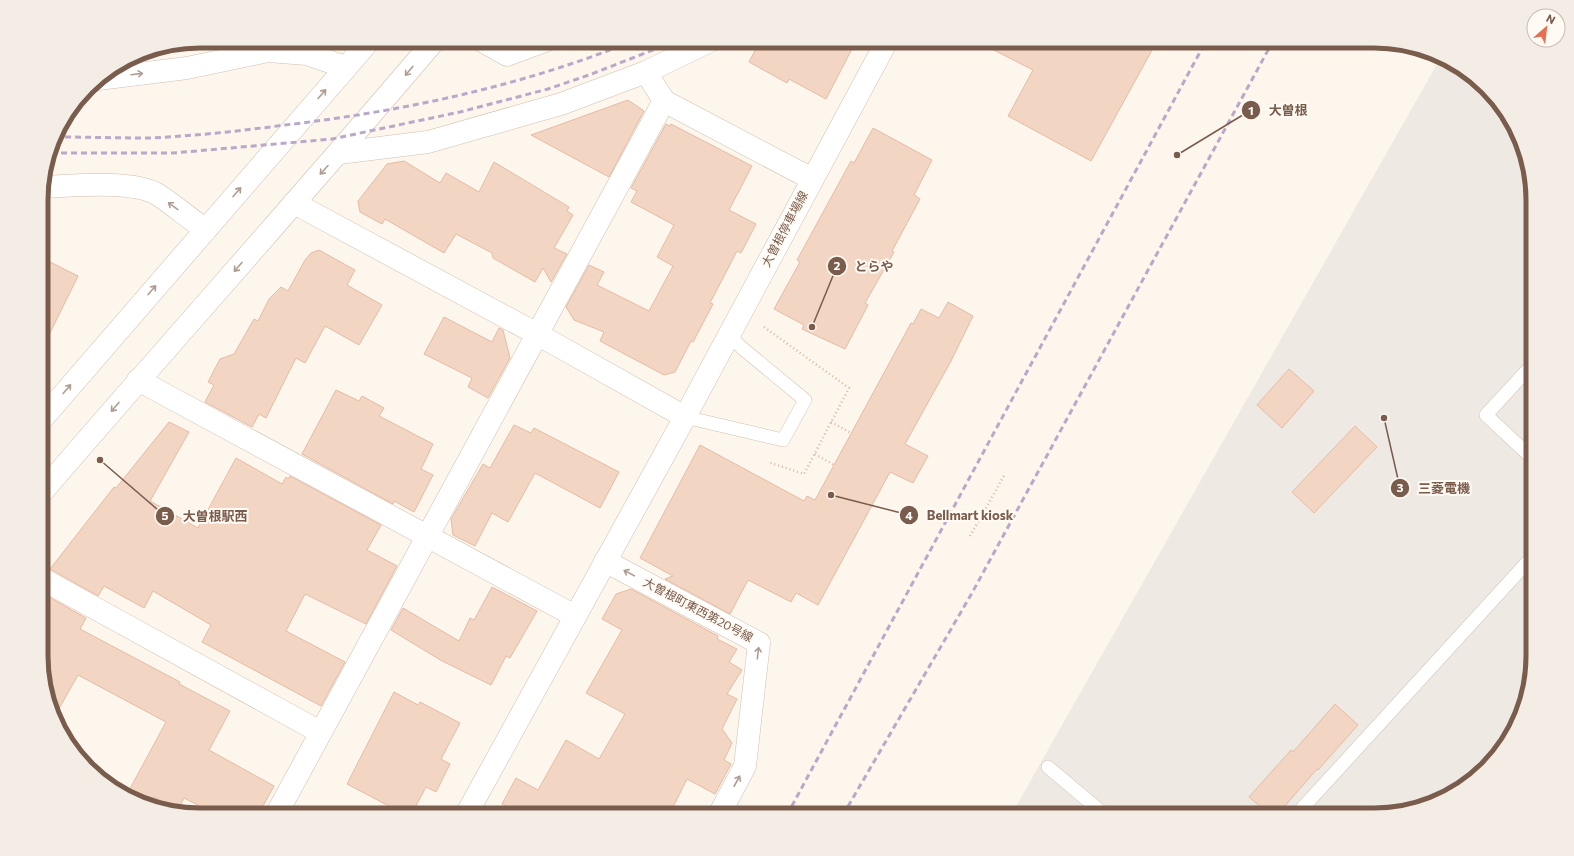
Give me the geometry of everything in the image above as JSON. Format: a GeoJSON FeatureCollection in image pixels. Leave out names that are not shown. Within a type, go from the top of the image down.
{"type":"FeatureCollection","features":[{"type":"Feature","properties":{"kind":"street"},"geometry":{"type":"LineString","coordinates":[[48,412],[362,48]]}},
{"type":"Feature","properties":{"kind":"street"},"geometry":{"type":"LineString","coordinates":[[48,485],[138,380],[339,153],[428,48]]}},
{"type":"Feature","properties":{"kind":"street"},"geometry":{"type":"LineString","coordinates":[[494,48],[507,55],[526,48]]}},
{"type":"Feature","properties":{"kind":"street"},"geometry":{"type":"LineString","coordinates":[[339,153],[428,142],[561,104],[646,72],[696,48]]}},
{"type":"Feature","properties":{"kind":"street","name":"大曽根停車場線"},"geometry":{"type":"LineString","coordinates":[[470,808],[685,417],[883,48]]}},
{"type":"Feature","properties":{"kind":"street"},"geometry":{"type":"LineString","coordinates":[[110,78],[187,68],[268,51],[307,54],[345,67]]}},
{"type":"Feature","properties":{"kind":"street"},"geometry":{"type":"LineString","coordinates":[[646,72],[664,101],[812,179]]}},
{"type":"Feature","properties":{"kind":"street"},"geometry":{"type":"LineString","coordinates":[[280,808],[664,101]]}},
{"type":"Feature","properties":{"kind":"street"},"geometry":{"type":"LineString","coordinates":[[48,187],[118,185],[137,187],[154,193],[205,229]]}},
{"type":"Feature","properties":{"kind":"street"},"geometry":{"type":"LineString","coordinates":[[294,203],[537,334],[685,417]]}},
{"type":"Feature","properties":{"kind":"street"},"geometry":{"type":"LineString","coordinates":[[138,380],[575,616]]}},
{"type":"Feature","properties":{"kind":"street","name":"大曽根町東西第20号線"},"geometry":{"type":"LineString","coordinates":[[605,560],[759,644],[745,766],[723,808]]}},
{"type":"Feature","properties":{"kind":"street"},"geometry":{"type":"LineString","coordinates":[[48,582],[320,732]]}},
{"type":"Feature","properties":{"kind":"lane"},"geometry":{"type":"LineString","coordinates":[[685,417],[783,440],[805,400],[742,348],[729,334]]}},
{"type":"Feature","properties":{"kind":"lane"},"geometry":{"type":"LineString","coordinates":[[1526,372],[1486,415],[1526,452]]}},
{"type":"Feature","properties":{"kind":"lane"},"geometry":{"type":"LineString","coordinates":[[1302,808],[1526,564]]}},
{"type":"Feature","properties":{"kind":"lane"},"geometry":{"type":"LineString","coordinates":[[1048,766],[1097,808]]}},
{"type":"Feature","properties":{"kind":"path"},"geometry":{"type":"LineString","coordinates":[[831,422],[851,433]]}},
{"type":"Feature","properties":{"kind":"path"},"geometry":{"type":"LineString","coordinates":[[814,454],[834,465]]}},
{"type":"Feature","properties":{"kind":"path"},"geometry":{"type":"LineString","coordinates":[[970,536],[1005,474]]}},
{"type":"Feature","properties":{"kind":"shaded area"},"geometry":{"type":"Polygon","coordinates":[[[1438,63],[1450,68],[1467,79],[1495,107],[1506,124],[1518,151],[1526,190],[1526,666],[1518,705],[1506,732],[1495,749],[1467,777],[1450,788],[1423,800],[1394,807],[1015,808],[1438,63]]]}},
{"type":"Feature","properties":{"kind":"building"},"geometry":{"type":"Polygon","coordinates":[[[756,48],[852,48],[826,99],[789,79],[787,83],[749,62],[756,48]]]}},
{"type":"Feature","properties":{"kind":"building"},"geometry":{"type":"Polygon","coordinates":[[[990,48],[1153,48],[1091,161],[1008,116],[1033,70],[990,48]]]}},
{"type":"Feature","properties":{"kind":"building"},"geometry":{"type":"Polygon","coordinates":[[[628,100],[644,111],[609,177],[531,135],[628,100]]]}},
{"type":"Feature","properties":{"kind":"building"},"geometry":{"type":"Polygon","coordinates":[[[666,124],[670,126],[671,124],[752,166],[729,210],[756,224],[741,253],[737,251],[710,303],[713,304],[675,372],[664,375],[600,341],[604,332],[574,320],[566,307],[589,265],[604,272],[597,285],[649,311],[673,266],[657,257],[674,225],[631,202],[637,191],[631,188],[666,124]]]}},
{"type":"Feature","properties":{"kind":"building"},"geometry":{"type":"Polygon","coordinates":[[[873,128],[932,160],[914,195],[920,199],[892,251],[894,252],[865,303],[868,305],[845,349],[802,329],[804,325],[774,309],[800,262],[797,260],[851,161],[854,163],[873,128]]]}},
{"type":"Feature","properties":{"kind":"building"},"geometry":{"type":"Polygon","coordinates":[[[404,161],[440,183],[446,173],[479,192],[494,162],[569,207],[567,211],[573,215],[554,248],[567,254],[551,282],[543,268],[535,282],[493,258],[492,253],[456,234],[444,253],[385,219],[382,224],[360,212],[358,201],[387,164],[404,161]]]}},
{"type":"Feature","properties":{"kind":"building"},"geometry":{"type":"Polygon","coordinates":[[[319,250],[355,270],[347,285],[382,305],[359,345],[325,326],[305,363],[296,358],[266,418],[259,414],[252,427],[205,402],[214,385],[208,382],[220,359],[234,354],[254,319],[258,321],[269,299],[281,287],[288,291],[305,260],[311,253],[319,250]]]}},
{"type":"Feature","properties":{"kind":"building"},"geometry":{"type":"Polygon","coordinates":[[[48,261],[78,276],[48,337],[48,261]]]}},
{"type":"Feature","properties":{"kind":"building"},"geometry":{"type":"Polygon","coordinates":[[[948,302],[973,316],[951,361],[905,444],[928,456],[913,483],[890,472],[818,605],[796,593],[791,602],[748,580],[730,614],[665,579],[673,576],[640,558],[700,445],[804,501],[807,496],[815,500],[911,323],[913,324],[921,309],[939,318],[948,302]]]}},
{"type":"Feature","properties":{"kind":"building"},"geometry":{"type":"Polygon","coordinates":[[[444,317],[492,342],[499,328],[503,330],[510,358],[488,398],[468,387],[472,378],[424,354],[444,317]]]}},
{"type":"Feature","properties":{"kind":"building"},"geometry":{"type":"Polygon","coordinates":[[[1289,369],[1314,391],[1282,428],[1257,405],[1289,369]]]}},
{"type":"Feature","properties":{"kind":"building"},"geometry":{"type":"Polygon","coordinates":[[[336,390],[359,401],[362,396],[384,408],[379,416],[433,444],[421,469],[433,475],[414,512],[394,501],[393,504],[302,454],[336,390]]]}},
{"type":"Feature","properties":{"kind":"building"},"geometry":{"type":"Polygon","coordinates":[[[169,422],[189,432],[150,501],[198,528],[236,458],[282,484],[286,477],[288,479],[290,476],[381,525],[367,550],[397,566],[366,624],[305,594],[286,631],[345,662],[321,706],[202,642],[211,625],[153,591],[144,608],[104,586],[98,596],[50,569],[114,487],[116,488],[169,422]]]}},
{"type":"Feature","properties":{"kind":"building"},"geometry":{"type":"Polygon","coordinates":[[[514,425],[531,433],[534,428],[619,472],[600,508],[535,473],[508,522],[492,513],[475,546],[453,535],[451,519],[483,464],[490,468],[514,425]]]}},
{"type":"Feature","properties":{"kind":"building"},"geometry":{"type":"Polygon","coordinates":[[[1355,426],[1377,447],[1314,513],[1292,492],[1355,426]]]}},
{"type":"Feature","properties":{"kind":"building"},"geometry":{"type":"Polygon","coordinates":[[[492,587],[537,611],[510,658],[506,656],[491,685],[442,661],[391,630],[403,608],[459,641],[470,618],[474,620],[492,587]]]}},
{"type":"Feature","properties":{"kind":"building"},"geometry":{"type":"Polygon","coordinates":[[[631,589],[718,636],[717,639],[737,649],[729,662],[742,670],[727,694],[737,699],[722,729],[732,743],[724,760],[731,764],[715,794],[687,779],[672,808],[510,808],[502,804],[516,778],[538,790],[566,740],[599,759],[625,714],[586,693],[622,630],[602,619],[616,594],[631,589]]]}},
{"type":"Feature","properties":{"kind":"building"},"geometry":{"type":"Polygon","coordinates":[[[48,596],[86,618],[80,629],[180,682],[179,684],[230,711],[209,750],[274,786],[262,808],[203,808],[184,798],[179,807],[170,805],[154,797],[151,800],[129,790],[166,722],[78,675],[58,710],[53,695],[48,666],[48,596]]]}},
{"type":"Feature","properties":{"kind":"building"},"geometry":{"type":"Polygon","coordinates":[[[394,692],[418,705],[420,702],[460,723],[441,759],[450,764],[436,792],[426,787],[415,808],[393,808],[347,784],[394,692]]]}},
{"type":"Feature","properties":{"kind":"building"},"geometry":{"type":"Polygon","coordinates":[[[1335,704],[1358,725],[1283,808],[1262,808],[1249,797],[1291,750],[1293,752],[1335,704]]]}},
{"type":"Feature","properties":{"kind":"railway"},"geometry":{"type":"LineString","coordinates":[[62,137],[149,138],[183,136],[268,127],[374,112],[462,95],[505,84],[549,71],[615,48]]}},
{"type":"Feature","properties":{"kind":"railway"},"geometry":{"type":"LineString","coordinates":[[55,153],[173,153],[332,139],[460,112],[548,89],[658,48]]}},
{"type":"Feature","properties":{"kind":"railway"},"geometry":{"type":"LineString","coordinates":[[791,808],[1202,48]]}},
{"type":"Feature","properties":{"kind":"railway"},"geometry":{"type":"LineString","coordinates":[[847,808],[972,593],[1269,48]]}},
{"type":"Feature","properties":{"kind":"place","name":"大曽根"},"geometry":{"type":"Point","coordinates":[1177,155]}},
{"type":"Feature","properties":{"kind":"place","name":"とらや"},"geometry":{"type":"Point","coordinates":[812,327]}},
{"type":"Feature","properties":{"kind":"place","name":"三菱電機"},"geometry":{"type":"Point","coordinates":[1384,418]}},
{"type":"Feature","properties":{"kind":"place","name":"大曽根駅西"},"geometry":{"type":"Point","coordinates":[100,460]}},
{"type":"Feature","properties":{"kind":"place","name":"Bellmart kiosk"},"geometry":{"type":"Point","coordinates":[831,495]}}]}
